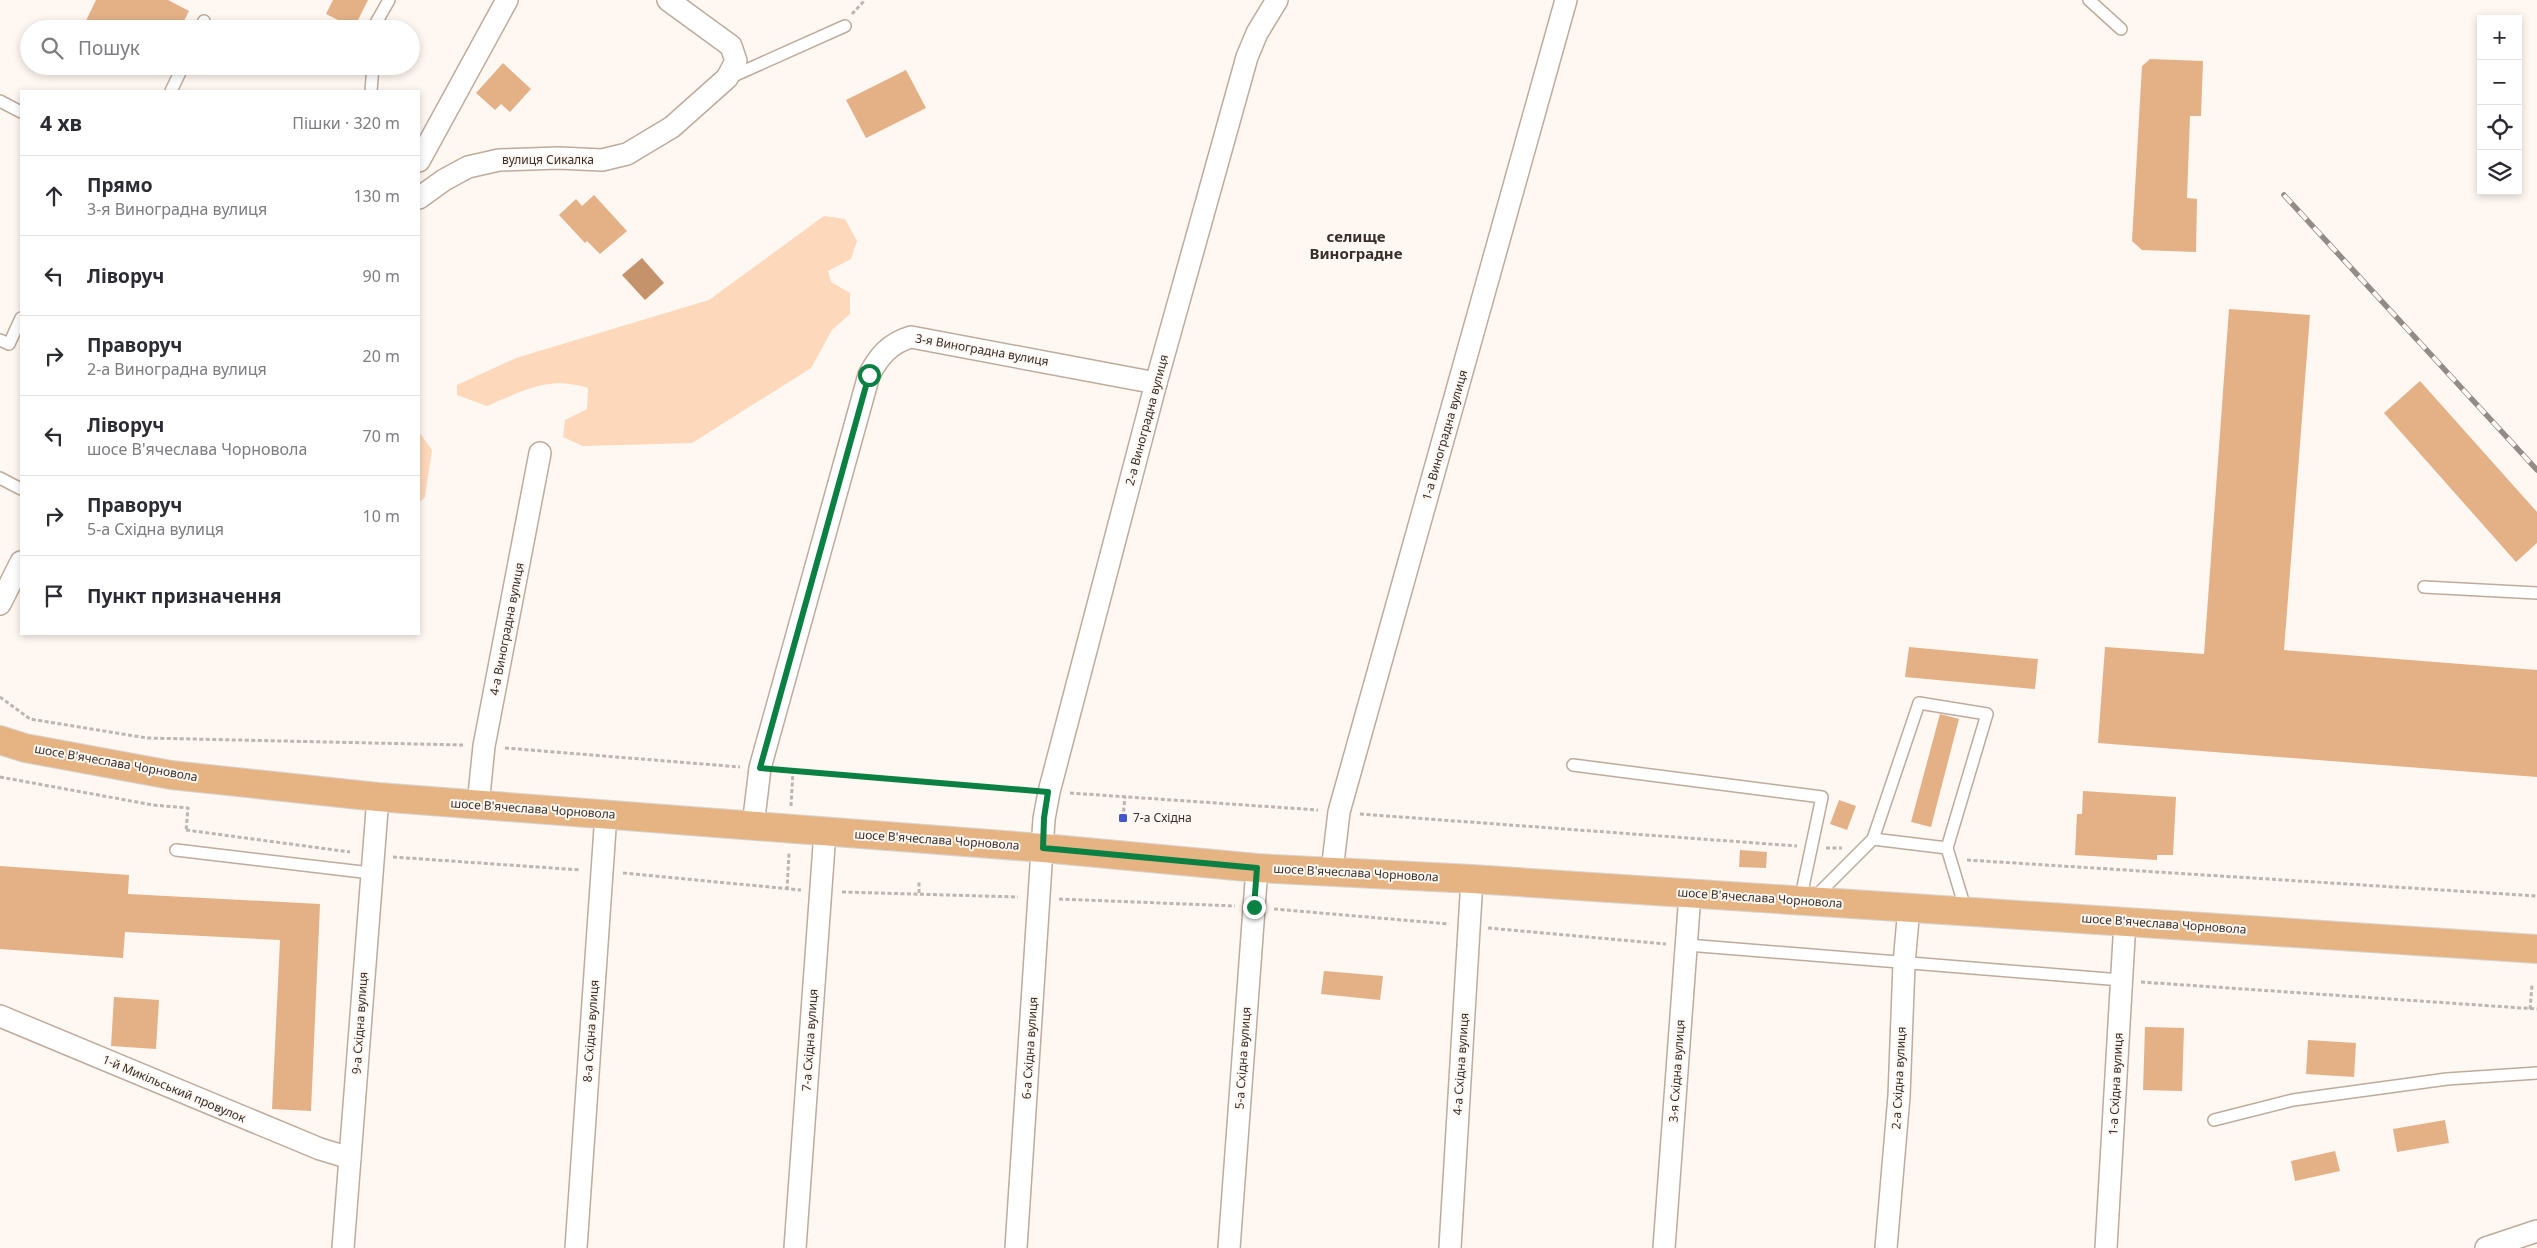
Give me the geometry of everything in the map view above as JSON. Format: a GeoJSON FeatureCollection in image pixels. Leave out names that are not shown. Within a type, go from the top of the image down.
{"type":"FeatureCollection","features":[{"type":"Feature","properties":{"kind":"main road","name":"шосе В'ячеслава Чорновола"},"geometry":{"type":"LineString","coordinates":[[0,740],[25,748],[171,775],[378,797],[1043,848],[1257,868],[1472,879],[2537,949]]}},
{"type":"Feature","properties":{"kind":"street"},"geometry":{"type":"LineString","coordinates":[[420,159],[507,0]]}},
{"type":"Feature","properties":{"kind":"street"},"geometry":{"type":"LineString","coordinates":[[668,0],[731,46],[736,61],[727,78]]}},
{"type":"Feature","properties":{"kind":"street","name":"2-а Виноградна вулиця"},"geometry":{"type":"LineString","coordinates":[[1043,848],[1044,818],[1048,792],[1156,383],[1246,57],[1257,33],[1277,0]]}},
{"type":"Feature","properties":{"kind":"street","name":"1-а Виноградна вулиця"},"geometry":{"type":"LineString","coordinates":[[1332,871],[1339,812],[1566,0]]}},
{"type":"Feature","properties":{"kind":"street","name":"вулиця Сикалка"},"geometry":{"type":"LineString","coordinates":[[420,197],[444,180],[468,168],[500,160],[559,158],[602,160],[627,154],[672,128],[727,78]]}},
{"type":"Feature","properties":{"kind":"street","name":"3-я Виноградна вулиця"},"geometry":{"type":"LineString","coordinates":[[753,826],[760,768],[869,375],[877,360],[898,341],[911,337],[1156,383]]}},
{"type":"Feature","properties":{"kind":"street","name":"4-а Виноградна вулиця"},"geometry":{"type":"LineString","coordinates":[[478,805],[484,746],[540,453]]}},
{"type":"Feature","properties":{"kind":"street"},"geometry":{"type":"LineString","coordinates":[[0,604],[20,564]]}},
{"type":"Feature","properties":{"kind":"street","name":"9-а Східна вулиця"},"geometry":{"type":"LineString","coordinates":[[343,1248],[378,797]]}},
{"type":"Feature","properties":{"kind":"street","name":"8-а Східна вулиця"},"geometry":{"type":"LineString","coordinates":[[576,1248],[606,814]]}},
{"type":"Feature","properties":{"kind":"street","name":"7-а Східна вулиця"},"geometry":{"type":"LineString","coordinates":[[795,1248],[826,832]]}},
{"type":"Feature","properties":{"kind":"street","name":"6-а Східна вулиця"},"geometry":{"type":"LineString","coordinates":[[1016,1248],[1043,848]]}},
{"type":"Feature","properties":{"kind":"street","name":"5-а Східна вулиця"},"geometry":{"type":"LineString","coordinates":[[1229,1248],[1257,868]]}},
{"type":"Feature","properties":{"kind":"street","name":"4-а Східна вулиця"},"geometry":{"type":"LineString","coordinates":[[1450,1248],[1472,879]]}},
{"type":"Feature","properties":{"kind":"street","name":"3-я Східна вулиця"},"geometry":{"type":"LineString","coordinates":[[1664,1248],[1690,894]]}},
{"type":"Feature","properties":{"kind":"street","name":"2-а Східна вулиця"},"geometry":{"type":"LineString","coordinates":[[1886,1248],[1899,1096],[1904,964],[1909,907]]}},
{"type":"Feature","properties":{"kind":"street","name":"1-а Східна вулиця"},"geometry":{"type":"LineString","coordinates":[[2106,1248],[2126,921]]}},
{"type":"Feature","properties":{"kind":"street","name":"1-й Микільський провулок"},"geometry":{"type":"LineString","coordinates":[[0,1016],[320,1149],[350,1158]]}},
{"type":"Feature","properties":{"kind":"street"},"geometry":{"type":"LineString","coordinates":[[2486,1248],[2537,1231]]}},
{"type":"Feature","properties":{"kind":"lane"},"geometry":{"type":"LineString","coordinates":[[378,20],[390,0]]}},
{"type":"Feature","properties":{"kind":"lane"},"geometry":{"type":"LineString","coordinates":[[2089,0],[2121,29]]}},
{"type":"Feature","properties":{"kind":"lane"},"geometry":{"type":"LineString","coordinates":[[727,78],[845,26]]}},
{"type":"Feature","properties":{"kind":"lane"},"geometry":{"type":"LineString","coordinates":[[171,90],[179,75]]}},
{"type":"Feature","properties":{"kind":"lane"},"geometry":{"type":"LineString","coordinates":[[371,90],[372,75]]}},
{"type":"Feature","properties":{"kind":"lane"},"geometry":{"type":"LineString","coordinates":[[0,101],[20,111]]}},
{"type":"Feature","properties":{"kind":"lane"},"geometry":{"type":"LineString","coordinates":[[0,340],[9,344],[20,320]]}},
{"type":"Feature","properties":{"kind":"lane"},"geometry":{"type":"LineString","coordinates":[[0,478],[20,488]]}},
{"type":"Feature","properties":{"kind":"lane"},"geometry":{"type":"LineString","coordinates":[[2424,587],[2537,593]]}},
{"type":"Feature","properties":{"kind":"lane"},"geometry":{"type":"LineString","coordinates":[[1805,901],[1873,840],[1919,703],[1987,714],[1948,853],[1966,911]]}},
{"type":"Feature","properties":{"kind":"lane"},"geometry":{"type":"LineString","coordinates":[[1573,766],[1822,796],[1811,848],[1805,901]]}},
{"type":"Feature","properties":{"kind":"lane"},"geometry":{"type":"LineString","coordinates":[[1873,840],[1948,853]]}},
{"type":"Feature","properties":{"kind":"lane"},"geometry":{"type":"LineString","coordinates":[[176,850],[372,864]]}},
{"type":"Feature","properties":{"kind":"lane"},"geometry":{"type":"LineString","coordinates":[[1687,945],[2121,980]]}},
{"type":"Feature","properties":{"kind":"lane"},"geometry":{"type":"LineString","coordinates":[[2214,1120],[2293,1100],[2447,1079],[2537,1073]]}},
{"type":"Feature","properties":{"kind":"path"},"geometry":{"type":"LineString","coordinates":[[0,697],[30,718],[148,738],[484,746],[1048,792],[1125,796],[1811,848],[1864,848]]}},
{"type":"Feature","properties":{"kind":"path"},"geometry":{"type":"LineString","coordinates":[[791,806],[794,771]]}},
{"type":"Feature","properties":{"kind":"path"},"geometry":{"type":"LineString","coordinates":[[0,777],[144,803],[188,808],[186,830],[372,864],[602,871]]}},
{"type":"Feature","properties":{"kind":"path"},"geometry":{"type":"LineString","coordinates":[[1123,818],[1125,796]]}},
{"type":"Feature","properties":{"kind":"path"},"geometry":{"type":"LineString","coordinates":[[787,890],[789,849]]}},
{"type":"Feature","properties":{"kind":"path"},"geometry":{"type":"LineString","coordinates":[[1948,853],[1972,861],[2537,896]]}},
{"type":"Feature","properties":{"kind":"path"},"geometry":{"type":"LineString","coordinates":[[918,893],[919,881]]}},
{"type":"Feature","properties":{"kind":"path"},"geometry":{"type":"LineString","coordinates":[[1470,926],[1687,945]]}},
{"type":"Feature","properties":{"kind":"path"},"geometry":{"type":"LineString","coordinates":[[2121,980],[2537,1009]]}},
{"type":"Feature","properties":{"kind":"path"},"geometry":{"type":"LineString","coordinates":[[2530,1009],[2532,985]]}},
{"type":"Feature","properties":{"kind":"shaded area"},"geometry":{"type":"Polygon","coordinates":[[[824,216],[845,219],[857,241],[851,259],[828,271],[831,282],[850,293],[850,314],[832,330],[811,368],[692,443],[583,446],[563,437],[565,420],[587,409],[588,388],[574,384],[548,384],[524,390],[487,406],[457,395],[457,385],[516,358],[709,300],[824,216]]]}},
{"type":"Feature","properties":{"kind":"shaded area"},"geometry":{"type":"Polygon","coordinates":[[[642,258],[664,283],[645,300],[622,275],[642,258]]]}},
{"type":"Feature","properties":{"kind":"shaded area"},"geometry":{"type":"Polygon","coordinates":[[[420,433],[432,450],[425,497],[420,502],[420,433]]]}},
{"type":"Feature","properties":{"kind":"building"},"geometry":{"type":"Polygon","coordinates":[[[96,0],[168,0],[189,11],[184,20],[86,20],[96,0]]]}},
{"type":"Feature","properties":{"kind":"building"},"geometry":{"type":"Polygon","coordinates":[[[333,0],[368,0],[358,20],[338,20],[326,14],[333,0]]]}},
{"type":"Feature","properties":{"kind":"building"},"geometry":{"type":"Polygon","coordinates":[[[2150,59],[2203,61],[2201,116],[2190,116],[2187,198],[2197,199],[2196,252],[2142,250],[2132,241],[2142,66],[2150,59]]]}},
{"type":"Feature","properties":{"kind":"building"},"geometry":{"type":"Polygon","coordinates":[[[503,63],[531,89],[510,112],[501,104],[495,110],[476,93],[503,63]]]}},
{"type":"Feature","properties":{"kind":"building"},"geometry":{"type":"Polygon","coordinates":[[[906,70],[926,108],[866,138],[846,100],[906,70]]]}},
{"type":"Feature","properties":{"kind":"building"},"geometry":{"type":"Polygon","coordinates":[[[594,195],[627,231],[600,254],[587,241],[585,243],[559,215],[576,199],[582,206],[594,195]]]}},
{"type":"Feature","properties":{"kind":"building"},"geometry":{"type":"Polygon","coordinates":[[[2229,309],[2310,315],[2284,650],[2537,670],[2537,777],[2098,743],[2105,647],[2204,654],[2229,309]]]}},
{"type":"Feature","properties":{"kind":"building"},"geometry":{"type":"Polygon","coordinates":[[[2420,381],[2537,512],[2537,543],[2516,562],[2384,413],[2420,381]]]}},
{"type":"Feature","properties":{"kind":"building"},"geometry":{"type":"Polygon","coordinates":[[[1909,647],[2038,659],[2035,689],[1905,677],[1909,647]]]}},
{"type":"Feature","properties":{"kind":"building"},"geometry":{"type":"Polygon","coordinates":[[[1940,714],[1959,719],[1931,827],[1911,822],[1940,714]]]}},
{"type":"Feature","properties":{"kind":"building"},"geometry":{"type":"Polygon","coordinates":[[[2083,791],[2176,797],[2173,855],[2157,855],[2157,860],[2075,855],[2077,814],[2082,814],[2083,791]]]}},
{"type":"Feature","properties":{"kind":"building"},"geometry":{"type":"Polygon","coordinates":[[[1839,800],[1856,806],[1847,830],[1830,824],[1839,800]]]}},
{"type":"Feature","properties":{"kind":"building"},"geometry":{"type":"Polygon","coordinates":[[[1740,850],[1767,852],[1766,868],[1739,867],[1740,850]]]}},
{"type":"Feature","properties":{"kind":"building"},"geometry":{"type":"Polygon","coordinates":[[[0,866],[129,875],[128,894],[320,904],[311,1111],[272,1109],[280,940],[125,932],[123,958],[0,949],[0,866]]]}},
{"type":"Feature","properties":{"kind":"building"},"geometry":{"type":"Polygon","coordinates":[[[1324,971],[1383,976],[1380,1000],[1321,994],[1324,971]]]}},
{"type":"Feature","properties":{"kind":"building"},"geometry":{"type":"Polygon","coordinates":[[[114,997],[159,1000],[156,1049],[111,1046],[114,997]]]}},
{"type":"Feature","properties":{"kind":"building"},"geometry":{"type":"Polygon","coordinates":[[[2145,1027],[2184,1028],[2182,1091],[2143,1090],[2145,1027]]]}},
{"type":"Feature","properties":{"kind":"building"},"geometry":{"type":"Polygon","coordinates":[[[2308,1040],[2356,1043],[2354,1077],[2306,1074],[2308,1040]]]}},
{"type":"Feature","properties":{"kind":"building"},"geometry":{"type":"Polygon","coordinates":[[[2445,1120],[2449,1143],[2397,1152],[2393,1129],[2445,1120]]]}},
{"type":"Feature","properties":{"kind":"building"},"geometry":{"type":"Polygon","coordinates":[[[2335,1151],[2340,1171],[2295,1181],[2291,1161],[2335,1151]]]}},
{"type":"Feature","properties":{"kind":"railway"},"geometry":{"type":"LineString","coordinates":[[2284,195],[2537,470]]}},
{"type":"Feature","properties":{"kind":"place","name":"7-а Східна"},"geometry":{"type":"Point","coordinates":[1123,818]}},
{"type":"Feature","properties":{"kind":"district","name":"селище Виноградне"},"geometry":{"type":"Point","coordinates":[1356,246]}},
{"type":"Feature","properties":{"kind":"route"},"geometry":{"type":"LineString","coordinates":[[869,375],[760,768],[1048,792],[1044,818],[1043,848],[1257,868],[1254,907]]}}]}
